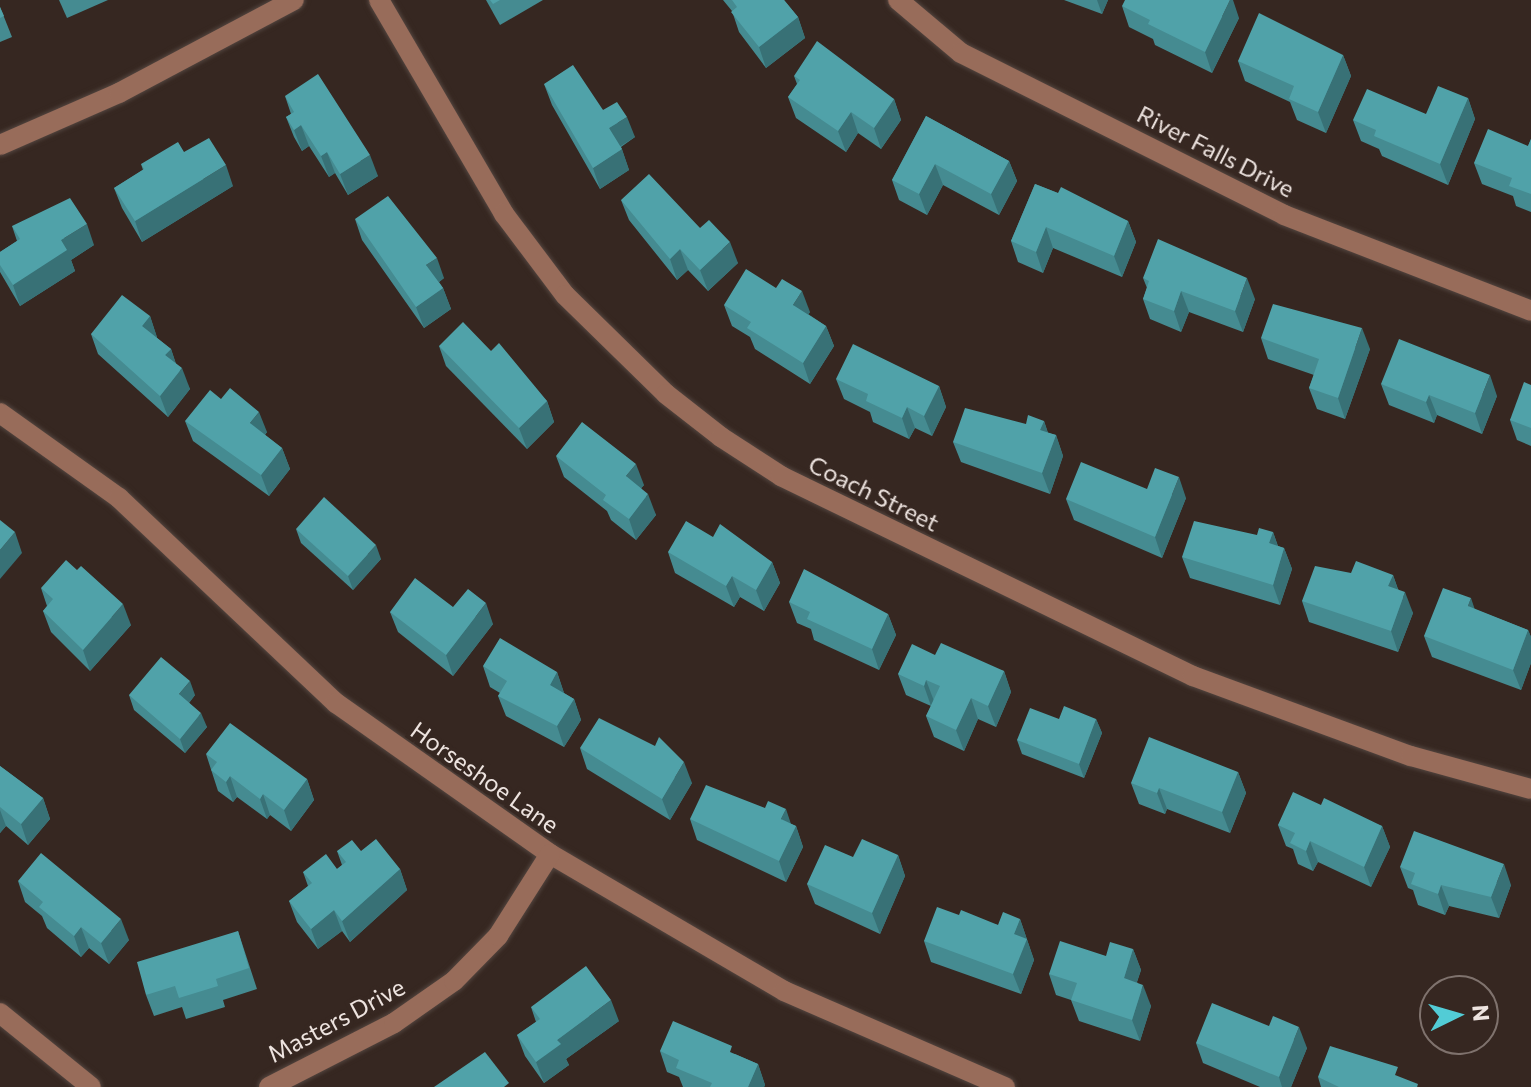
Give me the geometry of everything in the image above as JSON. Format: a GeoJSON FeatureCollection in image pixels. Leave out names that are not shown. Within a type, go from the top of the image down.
{"type":"FeatureCollection","features":[{"type":"Feature","properties":{"kind":"street"},"geometry":{"type":"LineString","coordinates":[[0,145],[119,93],[294,0]]}},
{"type":"Feature","properties":{"kind":"street","name":"Coach Street"},"geometry":{"type":"LineString","coordinates":[[379,0],[504,214],[565,295],[666,394],[721,437],[781,476],[1193,676],[1411,756],[1531,789]]}},
{"type":"Feature","properties":{"kind":"street","name":"River Falls Drive"},"geometry":{"type":"LineString","coordinates":[[898,0],[961,53],[1284,215],[1531,311]]}},
{"type":"Feature","properties":{"kind":"street","name":"Horseshoe Lane"},"geometry":{"type":"LineString","coordinates":[[0,413],[119,498],[336,703],[550,854],[784,991],[1005,1087]]}},
{"type":"Feature","properties":{"kind":"street","name":"Masters Drive"},"geometry":{"type":"LineString","coordinates":[[269,1087],[394,1023],[454,981],[498,936],[550,854]]}},
{"type":"Feature","properties":{"kind":"street"},"geometry":{"type":"LineString","coordinates":[[0,1013],[91,1087]]}},
{"type":"Feature","properties":{"kind":"building"},"geometry":{"type":"Polygon","coordinates":[[[732,0],[784,0],[798,17],[759,47],[731,12],[737,7],[732,0]]]}},
{"type":"Feature","properties":{"kind":"building"},"geometry":{"type":"Polygon","coordinates":[[[1125,0],[1230,0],[1205,52],[1148,24],[1150,20],[1122,6],[1125,0]]]}},
{"type":"Feature","properties":{"kind":"building"},"geometry":{"type":"Polygon","coordinates":[[[1259,13],[1343,55],[1318,112],[1289,99],[1294,86],[1238,61],[1259,13]]]}},
{"type":"Feature","properties":{"kind":"building"},"geometry":{"type":"Polygon","coordinates":[[[817,41],[894,99],[874,128],[851,112],[838,131],[788,97],[800,80],[794,76],[817,41]]]}},
{"type":"Feature","properties":{"kind":"building"},"geometry":{"type":"Polygon","coordinates":[[[573,65],[603,110],[617,102],[627,117],[609,128],[622,149],[593,168],[544,84],[573,65]]]}},
{"type":"Feature","properties":{"kind":"building"},"geometry":{"type":"Polygon","coordinates":[[[318,74],[370,155],[340,174],[327,152],[321,156],[301,125],[294,130],[286,117],[294,112],[285,96],[318,74]]]}},
{"type":"Feature","properties":{"kind":"building"},"geometry":{"type":"Polygon","coordinates":[[[1438,86],[1468,98],[1440,164],[1374,136],[1376,130],[1353,120],[1367,89],[1426,114],[1438,86]]]}},
{"type":"Feature","properties":{"kind":"building"},"geometry":{"type":"Polygon","coordinates":[[[926,116],[1009,161],[991,194],[935,164],[919,194],[892,180],[926,116]]]}},
{"type":"Feature","properties":{"kind":"building"},"geometry":{"type":"Polygon","coordinates":[[[1488,129],[1528,146],[1531,139],[1531,194],[1509,186],[1512,178],[1474,163],[1488,129]]]}},
{"type":"Feature","properties":{"kind":"building"},"geometry":{"type":"Polygon","coordinates":[[[209,138],[226,165],[135,221],[114,188],[144,169],[141,164],[178,142],[184,152],[209,138]]]}},
{"type":"Feature","properties":{"kind":"building"},"geometry":{"type":"Polygon","coordinates":[[[649,174],[700,228],[709,220],[730,242],[700,270],[680,249],[670,259],[621,200],[649,174]]]}},
{"type":"Feature","properties":{"kind":"building"},"geometry":{"type":"Polygon","coordinates":[[[1035,184],[1058,193],[1061,187],[1128,221],[1114,256],[1046,227],[1036,252],[1011,241],[1035,184]]]}},
{"type":"Feature","properties":{"kind":"building"},"geometry":{"type":"Polygon","coordinates":[[[388,196],[437,258],[426,265],[443,288],[416,307],[355,219],[388,196]]]}},
{"type":"Feature","properties":{"kind":"building"},"geometry":{"type":"Polygon","coordinates":[[[70,198],[87,224],[61,240],[67,250],[13,285],[0,265],[0,252],[20,239],[12,226],[70,198]]]}},
{"type":"Feature","properties":{"kind":"building"},"geometry":{"type":"Polygon","coordinates":[[[1158,239],[1247,278],[1235,311],[1181,291],[1174,311],[1143,299],[1149,281],[1143,278],[1158,239]]]}},
{"type":"Feature","properties":{"kind":"building"},"geometry":{"type":"Polygon","coordinates":[[[746,269],[776,288],[782,279],[802,291],[793,305],[826,326],[803,363],[747,328],[751,322],[724,305],[746,269]]]}},
{"type":"Feature","properties":{"kind":"building"},"geometry":{"type":"Polygon","coordinates":[[[122,295],[150,316],[142,326],[171,349],[165,355],[182,368],[160,396],[91,334],[122,295]]]}},
{"type":"Feature","properties":{"kind":"building"},"geometry":{"type":"Polygon","coordinates":[[[1273,304],[1362,328],[1338,398],[1309,388],[1319,359],[1261,338],[1273,304]]]}},
{"type":"Feature","properties":{"kind":"building"},"geometry":{"type":"Polygon","coordinates":[[[463,322],[491,351],[499,343],[547,401],[519,428],[439,346],[463,322]]]}},
{"type":"Feature","properties":{"kind":"building"},"geometry":{"type":"Polygon","coordinates":[[[1399,339],[1490,375],[1475,413],[1429,395],[1426,402],[1381,384],[1399,339]]]}},
{"type":"Feature","properties":{"kind":"building"},"geometry":{"type":"Polygon","coordinates":[[[853,344],[939,386],[924,416],[907,407],[902,418],[866,401],[868,394],[836,379],[853,344]]]}},
{"type":"Feature","properties":{"kind":"building"},"geometry":{"type":"Polygon","coordinates":[[[1524,382],[1531,385],[1531,428],[1510,420],[1524,382]]]}},
{"type":"Feature","properties":{"kind":"building"},"geometry":{"type":"Polygon","coordinates":[[[230,388],[259,412],[250,423],[282,448],[261,475],[185,421],[210,390],[221,399],[230,388]]]}},
{"type":"Feature","properties":{"kind":"building"},"geometry":{"type":"Polygon","coordinates":[[[965,408],[1026,424],[1028,415],[1044,421],[1040,430],[1056,435],[1042,473],[953,442],[965,408]]]}},
{"type":"Feature","properties":{"kind":"building"},"geometry":{"type":"Polygon","coordinates":[[[582,422],[636,464],[626,476],[648,494],[629,519],[603,500],[606,495],[556,456],[582,422]]]}},
{"type":"Feature","properties":{"kind":"building"},"geometry":{"type":"Polygon","coordinates":[[[1081,462],[1147,489],[1155,468],[1179,477],[1155,537],[1066,499],[1081,462]]]}},
{"type":"Feature","properties":{"kind":"building"},"geometry":{"type":"Polygon","coordinates":[[[324,497],[376,545],[348,576],[296,529],[324,497]]]}},
{"type":"Feature","properties":{"kind":"building"},"geometry":{"type":"Polygon","coordinates":[[[0,520],[15,532],[0,550],[0,520]]]}},
{"type":"Feature","properties":{"kind":"building"},"geometry":{"type":"Polygon","coordinates":[[[686,521],[713,537],[720,524],[772,562],[756,590],[732,576],[726,586],[668,552],[686,521]]]}},
{"type":"Feature","properties":{"kind":"building"},"geometry":{"type":"Polygon","coordinates":[[[1194,521],[1257,535],[1259,528],[1273,532],[1269,543],[1284,548],[1273,585],[1182,557],[1194,521]]]}},
{"type":"Feature","properties":{"kind":"building"},"geometry":{"type":"Polygon","coordinates":[[[66,560],[77,570],[81,566],[123,604],[83,650],[43,611],[53,599],[41,588],[66,560]]]}},
{"type":"Feature","properties":{"kind":"building"},"geometry":{"type":"Polygon","coordinates":[[[1356,561],[1393,575],[1388,586],[1405,592],[1391,631],[1302,601],[1315,566],[1351,573],[1356,561]]]}},
{"type":"Feature","properties":{"kind":"building"},"geometry":{"type":"Polygon","coordinates":[[[804,569],[888,614],[872,649],[807,619],[810,612],[789,602],[804,569]]]}},
{"type":"Feature","properties":{"kind":"building"},"geometry":{"type":"Polygon","coordinates":[[[415,578],[453,607],[468,589],[486,603],[446,655],[390,612],[415,578]]]}},
{"type":"Feature","properties":{"kind":"building"},"geometry":{"type":"Polygon","coordinates":[[[1443,588],[1471,598],[1468,606],[1528,630],[1513,670],[1424,636],[1443,588]]]}},
{"type":"Feature","properties":{"kind":"building"},"geometry":{"type":"Polygon","coordinates":[[[500,638],[557,672],[550,685],[574,699],[557,726],[498,696],[507,681],[483,666],[500,638]]]}},
{"type":"Feature","properties":{"kind":"building"},"geometry":{"type":"Polygon","coordinates":[[[941,643],[1004,671],[988,706],[971,698],[956,730],[926,716],[940,686],[926,680],[924,686],[898,674],[912,644],[935,655],[941,643]]]}},
{"type":"Feature","properties":{"kind":"building"},"geometry":{"type":"Polygon","coordinates":[[[161,657],[190,681],[179,694],[201,713],[180,739],[129,695],[161,657]]]}},
{"type":"Feature","properties":{"kind":"building"},"geometry":{"type":"Polygon","coordinates":[[[1064,706],[1096,719],[1079,764],[1017,740],[1030,708],[1059,719],[1064,706]]]}},
{"type":"Feature","properties":{"kind":"building"},"geometry":{"type":"Polygon","coordinates":[[[599,718],[655,746],[659,737],[684,762],[662,799],[580,748],[599,718]]]}},
{"type":"Feature","properties":{"kind":"building"},"geometry":{"type":"Polygon","coordinates":[[[230,723],[307,779],[284,810],[263,794],[260,799],[230,776],[226,782],[211,770],[217,762],[206,754],[230,723]]]}},
{"type":"Feature","properties":{"kind":"building"},"geometry":{"type":"Polygon","coordinates":[[[1149,737],[1238,772],[1222,812],[1159,788],[1157,793],[1131,783],[1149,737]]]}},
{"type":"Feature","properties":{"kind":"building"},"geometry":{"type":"Polygon","coordinates":[[[0,766],[43,798],[21,824],[0,807],[0,766]]]}},
{"type":"Feature","properties":{"kind":"building"},"geometry":{"type":"Polygon","coordinates":[[[706,785],[765,808],[768,801],[786,809],[781,819],[796,826],[779,861],[690,819],[706,785]]]}},
{"type":"Feature","properties":{"kind":"building"},"geometry":{"type":"Polygon","coordinates":[[[1293,792],[1321,805],[1324,798],[1382,826],[1364,867],[1310,841],[1306,851],[1290,843],[1295,833],[1278,825],[1293,792]]]}},
{"type":"Feature","properties":{"kind":"building"},"geometry":{"type":"Polygon","coordinates":[[[1414,831],[1504,864],[1491,897],[1441,885],[1438,894],[1411,884],[1415,873],[1400,867],[1414,831]]]}},
{"type":"Feature","properties":{"kind":"building"},"geometry":{"type":"Polygon","coordinates":[[[376,839],[400,869],[342,921],[334,910],[311,929],[289,901],[312,883],[303,872],[326,854],[337,869],[346,862],[337,851],[352,840],[361,851],[376,839]]]}},
{"type":"Feature","properties":{"kind":"building"},"geometry":{"type":"Polygon","coordinates":[[[862,839],[898,855],[872,913],[807,884],[825,845],[853,857],[862,839]]]}},
{"type":"Feature","properties":{"kind":"building"},"geometry":{"type":"Polygon","coordinates":[[[41,853],[121,919],[101,943],[81,927],[74,936],[39,907],[43,902],[18,881],[41,853]]]}},
{"type":"Feature","properties":{"kind":"building"},"geometry":{"type":"Polygon","coordinates":[[[937,907],[959,915],[961,910],[998,925],[1003,912],[1020,919],[1014,934],[1027,939],[1013,974],[924,941],[937,907]]]}},
{"type":"Feature","properties":{"kind":"building"},"geometry":{"type":"Polygon","coordinates":[[[238,931],[249,968],[216,979],[218,986],[179,998],[175,986],[146,995],[137,962],[238,931]]]}},
{"type":"Feature","properties":{"kind":"building"},"geometry":{"type":"Polygon","coordinates":[[[1060,941],[1106,956],[1110,942],[1133,949],[1124,978],[1143,985],[1132,1020],[1071,1000],[1077,983],[1049,974],[1060,941]]]}},
{"type":"Feature","properties":{"kind":"building"},"geometry":{"type":"Polygon","coordinates":[[[586,966],[611,1000],[557,1040],[561,1044],[536,1062],[517,1035],[540,1019],[531,1007],[586,966]]]}},
{"type":"Feature","properties":{"kind":"building"},"geometry":{"type":"Polygon","coordinates":[[[1212,1003],[1269,1026],[1273,1016],[1299,1027],[1279,1077],[1196,1043],[1212,1003]]]}},
{"type":"Feature","properties":{"kind":"building"},"geometry":{"type":"Polygon","coordinates":[[[673,1021],[732,1046],[730,1052],[758,1064],[748,1087],[710,1087],[712,1083],[676,1068],[679,1060],[660,1051],[673,1021]]]}},
{"type":"Feature","properties":{"kind":"building"},"geometry":{"type":"Polygon","coordinates":[[[1330,1046],[1398,1067],[1395,1075],[1418,1084],[1417,1087],[1339,1087],[1318,1077],[1330,1046]]]}},
{"type":"Feature","properties":{"kind":"building"},"geometry":{"type":"Polygon","coordinates":[[[485,1052],[509,1083],[504,1087],[434,1087],[485,1052]]]}}]}
